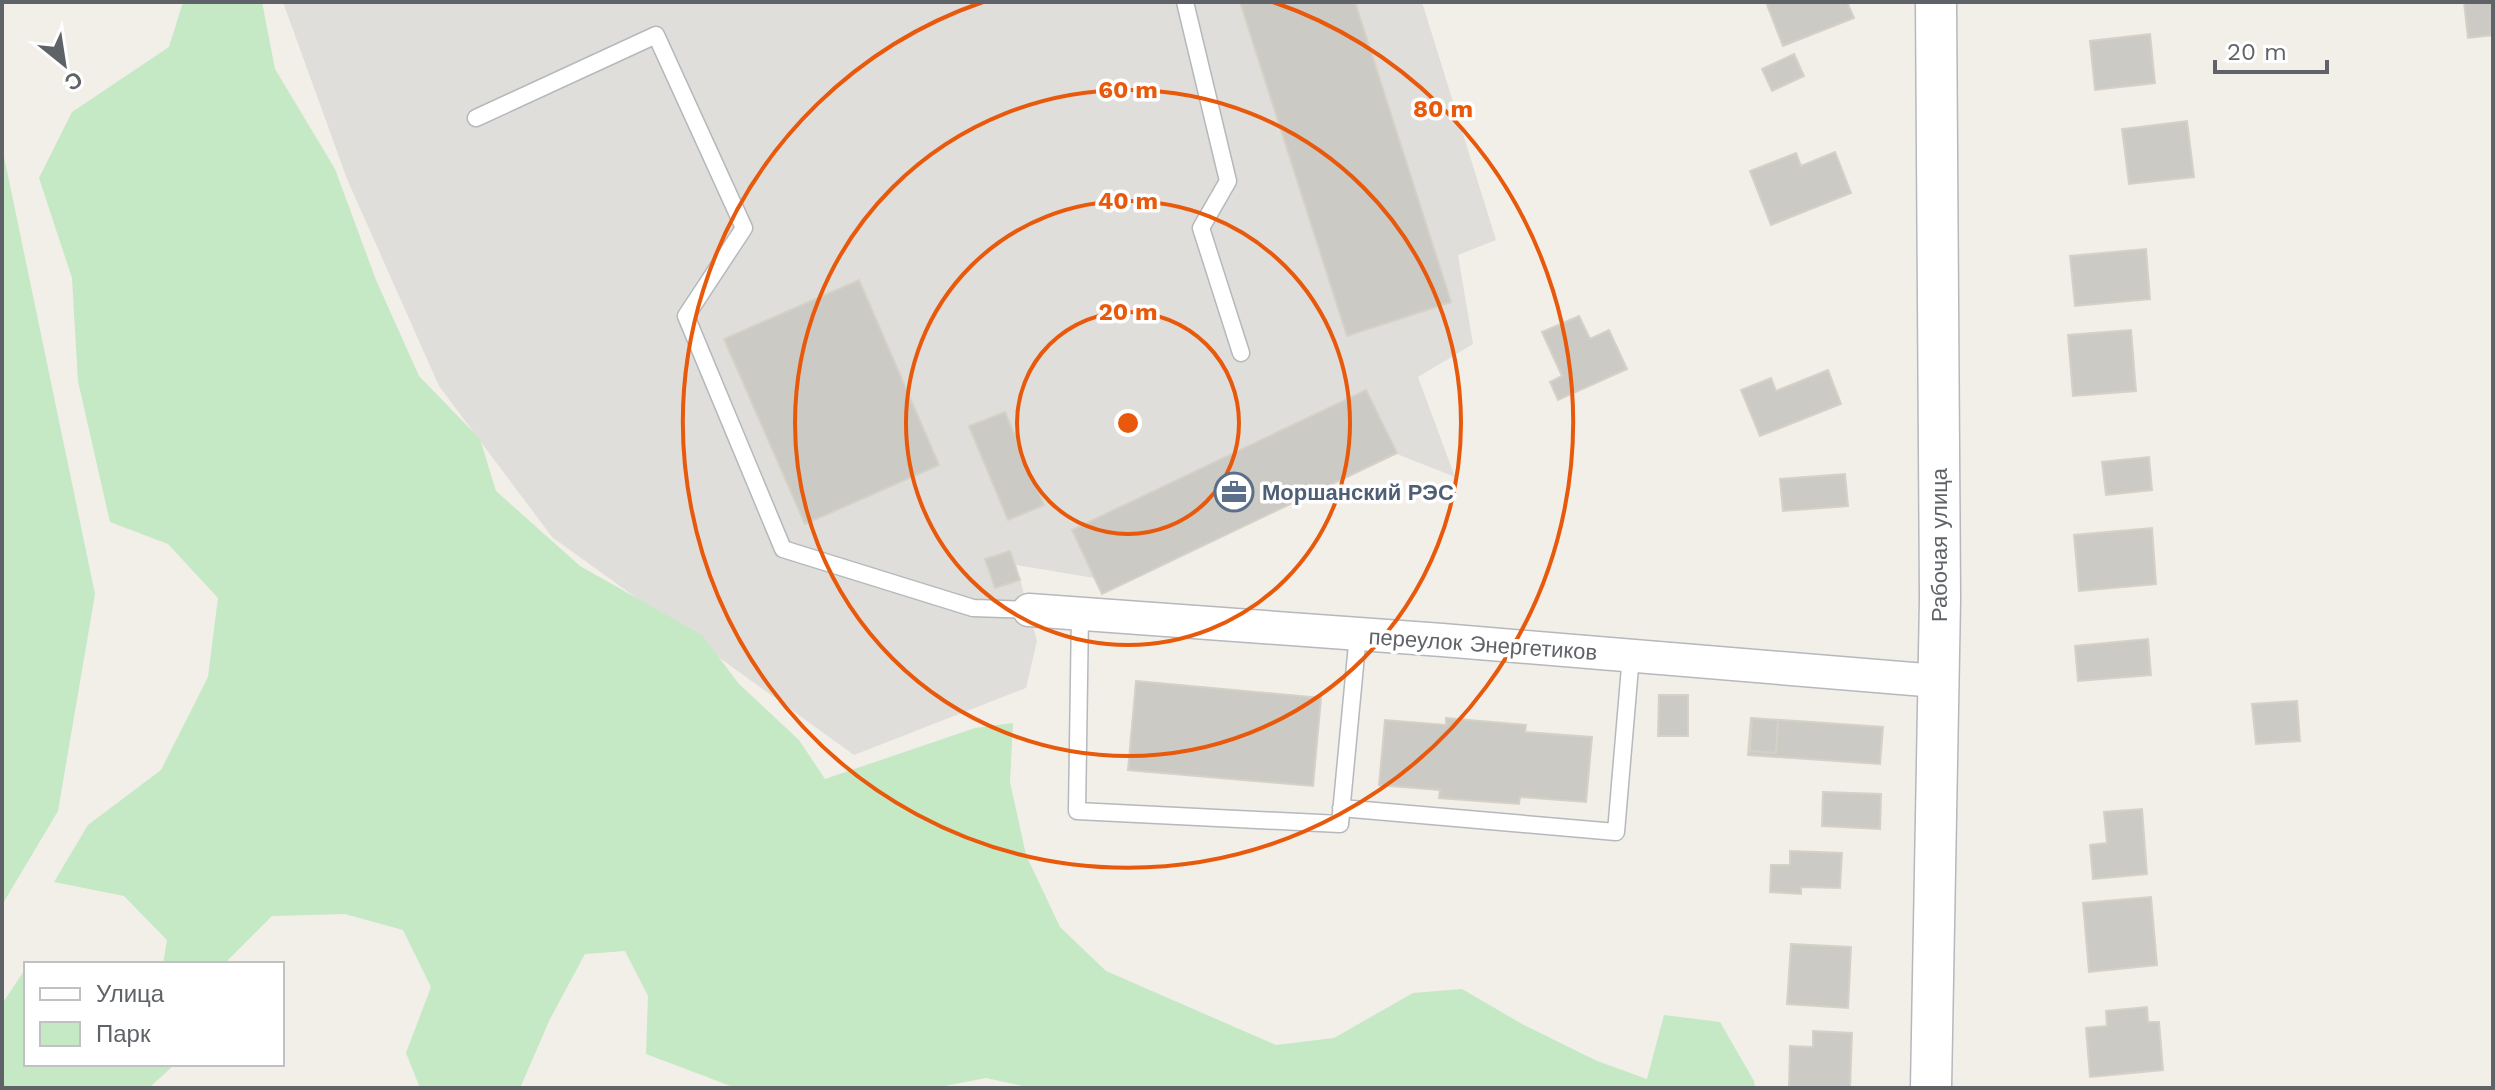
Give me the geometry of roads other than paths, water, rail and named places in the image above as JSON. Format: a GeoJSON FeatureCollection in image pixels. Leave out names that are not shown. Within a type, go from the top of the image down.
{"type":"FeatureCollection","features":[{"type":"Feature","properties":{"kind":"street","name":"Рабочая улица"},"geometry":{"type":"LineString","coordinates":[[1931,1088],[1940,584],[1936,2]]}},
{"type":"Feature","properties":{"kind":"street","name":"переулок Энергетиков"},"geometry":{"type":"LineString","coordinates":[[1029,610],[1937,681]]}},
{"type":"Feature","properties":{"kind":"lane"},"geometry":{"type":"LineString","coordinates":[[1185,2],[1228,181],[1201,228],[1241,353]]}},
{"type":"Feature","properties":{"kind":"lane"},"geometry":{"type":"LineString","coordinates":[[476,118],[656,35],[744,228],[686,316],[783,549],[973,608],[1029,610]]}},
{"type":"Feature","properties":{"kind":"lane"},"geometry":{"type":"LineString","coordinates":[[1080,614],[1077,811],[1340,824],[1358,634]]}},
{"type":"Feature","properties":{"kind":"lane"},"geometry":{"type":"LineString","coordinates":[[1341,808],[1616,832],[1631,655]]}},
{"type":"Feature","properties":{"kind":"place","name":"Моршанский РЭС"},"geometry":{"type":"Point","coordinates":[1234,492]}}]}
